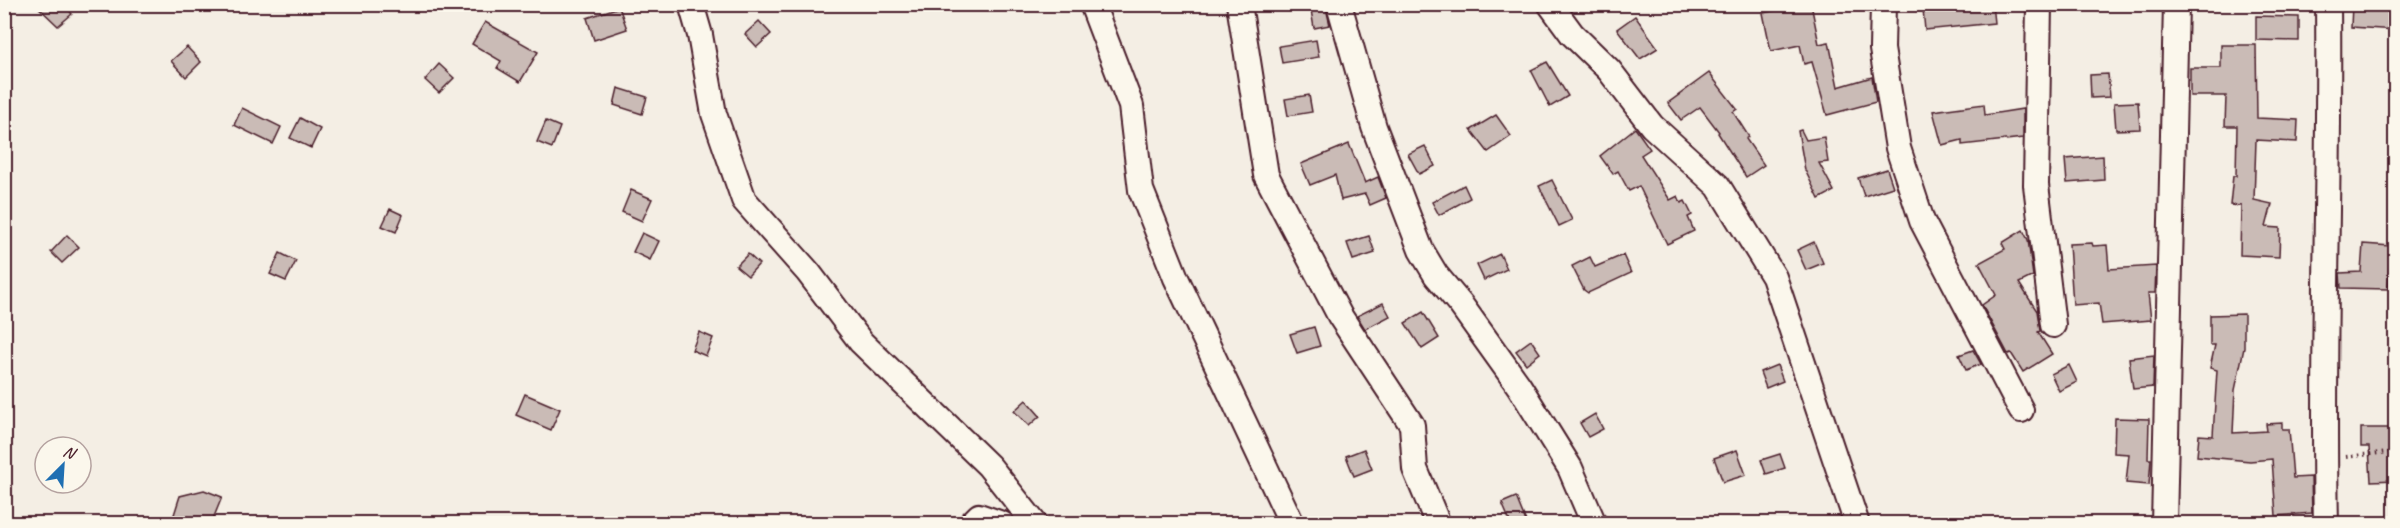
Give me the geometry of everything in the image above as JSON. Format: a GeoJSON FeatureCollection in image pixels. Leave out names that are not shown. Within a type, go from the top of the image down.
{"type":"FeatureCollection","features":[{"type":"Feature","properties":{"kind":"street"},"geometry":{"type":"LineString","coordinates":[[691,4],[703,46],[714,114],[744,200],[808,272],[861,342],[989,466],[1035,524]]}},
{"type":"Feature","properties":{"kind":"street"},"geometry":{"type":"LineString","coordinates":[[1092,4],[1131,106],[1141,190],[1176,278],[1292,524]]}},
{"type":"Feature","properties":{"kind":"street"},"geometry":{"type":"LineString","coordinates":[[1239,4],[1266,176],[1340,316],[1412,425],[1415,469],[1438,524]]}},
{"type":"Feature","properties":{"kind":"street"},"geometry":{"type":"LineString","coordinates":[[1339,4],[1374,127],[1421,250],[1530,404],[1570,468],[1594,524]]}},
{"type":"Feature","properties":{"kind":"street"},"geometry":{"type":"LineString","coordinates":[[1550,4],[1572,34],[1609,70],[1652,126],[1718,186],[1774,277],[1857,524]]}},
{"type":"Feature","properties":{"kind":"street"},"geometry":{"type":"LineString","coordinates":[[1883,4],[1882,49],[1898,148],[1922,221],[2021,411]]}},
{"type":"Feature","properties":{"kind":"street"},"geometry":{"type":"LineString","coordinates":[[2039,4],[2036,184],[2053,325]]}},
{"type":"Feature","properties":{"kind":"street"},"geometry":{"type":"LineString","coordinates":[[2164,524],[2176,4]]}},
{"type":"Feature","properties":{"kind":"street"},"geometry":{"type":"LineString","coordinates":[[2326,524],[2323,405],[2329,150],[2328,4]]}},
{"type":"Feature","properties":{"kind":"street"},"geometry":{"type":"LineString","coordinates":[[971,524],[979,516],[1002,524]]}},
{"type":"Feature","properties":{"kind":"path"},"geometry":{"type":"LineString","coordinates":[[2325,459],[2396,451]]}},
{"type":"Feature","properties":{"kind":"building"},"geometry":{"type":"Polygon","coordinates":[[[35,4],[64,4],[72,14],[58,26],[35,4]]]}},
{"type":"Feature","properties":{"kind":"building"},"geometry":{"type":"Polygon","coordinates":[[[1310,4],[1325,4],[1330,25],[1314,28],[1310,4]]]}},
{"type":"Feature","properties":{"kind":"building"},"geometry":{"type":"Polygon","coordinates":[[[1791,4],[1811,4],[1819,44],[1829,42],[1838,87],[1872,77],[1876,102],[1827,115],[1812,62],[1804,64],[1800,45],[1771,51],[1763,13],[1792,7],[1791,4]]]}},
{"type":"Feature","properties":{"kind":"building"},"geometry":{"type":"Polygon","coordinates":[[[1957,4],[1992,4],[1994,23],[1925,30],[1923,9],[1957,4]]]}},
{"type":"Feature","properties":{"kind":"building"},"geometry":{"type":"Polygon","coordinates":[[[2352,5],[2396,8],[2396,30],[2351,27],[2352,5]]]}},
{"type":"Feature","properties":{"kind":"building"},"geometry":{"type":"Polygon","coordinates":[[[619,7],[627,29],[594,40],[587,18],[619,7]]]}},
{"type":"Feature","properties":{"kind":"building"},"geometry":{"type":"Polygon","coordinates":[[[1635,16],[1658,48],[1640,59],[1617,29],[1635,16]]]}},
{"type":"Feature","properties":{"kind":"building"},"geometry":{"type":"Polygon","coordinates":[[[2256,16],[2299,17],[2299,41],[2256,40],[2256,16]]]}},
{"type":"Feature","properties":{"kind":"building"},"geometry":{"type":"Polygon","coordinates":[[[759,21],[771,34],[757,47],[745,34],[759,21]]]}},
{"type":"Feature","properties":{"kind":"building"},"geometry":{"type":"Polygon","coordinates":[[[485,22],[538,52],[520,82],[497,68],[501,61],[472,44],[485,22]]]}},
{"type":"Feature","properties":{"kind":"building"},"geometry":{"type":"Polygon","coordinates":[[[1316,40],[1319,57],[1282,63],[1279,46],[1316,40]]]}},
{"type":"Feature","properties":{"kind":"building"},"geometry":{"type":"Polygon","coordinates":[[[2221,45],[2256,45],[2257,118],[2298,120],[2297,142],[2256,140],[2254,200],[2272,204],[2266,227],[2280,228],[2279,257],[2240,255],[2241,206],[2230,205],[2233,176],[2236,176],[2237,126],[2225,126],[2226,96],[2190,96],[2190,68],[2221,68],[2221,45]]]}},
{"type":"Feature","properties":{"kind":"building"},"geometry":{"type":"Polygon","coordinates":[[[187,47],[201,62],[186,77],[171,61],[187,47]]]}},
{"type":"Feature","properties":{"kind":"building"},"geometry":{"type":"Polygon","coordinates":[[[1547,62],[1568,96],[1550,107],[1531,70],[1547,62]]]}},
{"type":"Feature","properties":{"kind":"building"},"geometry":{"type":"Polygon","coordinates":[[[439,64],[454,78],[439,93],[425,80],[439,64]]]}},
{"type":"Feature","properties":{"kind":"building"},"geometry":{"type":"Polygon","coordinates":[[[1709,73],[1737,109],[1733,112],[1749,137],[1746,139],[1764,165],[1746,177],[1719,132],[1700,107],[1681,120],[1668,103],[1709,73]]]}},
{"type":"Feature","properties":{"kind":"building"},"geometry":{"type":"Polygon","coordinates":[[[2108,74],[2110,97],[2091,98],[2090,75],[2108,74]]]}},
{"type":"Feature","properties":{"kind":"building"},"geometry":{"type":"Polygon","coordinates":[[[618,88],[647,97],[642,114],[614,105],[618,88]]]}},
{"type":"Feature","properties":{"kind":"building"},"geometry":{"type":"Polygon","coordinates":[[[1309,95],[1312,112],[1288,116],[1285,99],[1309,95]]]}},
{"type":"Feature","properties":{"kind":"building"},"geometry":{"type":"Polygon","coordinates":[[[2138,102],[2140,129],[2116,130],[2114,103],[2138,102]]]}},
{"type":"Feature","properties":{"kind":"building"},"geometry":{"type":"Polygon","coordinates":[[[1984,104],[1985,115],[2023,109],[2023,138],[1962,145],[1962,140],[1942,145],[1933,111],[1984,104]]]}},
{"type":"Feature","properties":{"kind":"building"},"geometry":{"type":"Polygon","coordinates":[[[242,108],[281,127],[273,144],[234,125],[242,108]]]}},
{"type":"Feature","properties":{"kind":"building"},"geometry":{"type":"Polygon","coordinates":[[[1496,115],[1511,136],[1488,152],[1471,130],[1496,115]]]}},
{"type":"Feature","properties":{"kind":"building"},"geometry":{"type":"Polygon","coordinates":[[[300,118],[320,129],[311,148],[290,138],[300,118]]]}},
{"type":"Feature","properties":{"kind":"building"},"geometry":{"type":"Polygon","coordinates":[[[546,121],[560,127],[552,148],[537,142],[546,121]]]}},
{"type":"Feature","properties":{"kind":"building"},"geometry":{"type":"Polygon","coordinates":[[[1635,128],[1650,149],[1641,155],[1670,200],[1678,196],[1681,203],[1685,201],[1692,215],[1688,217],[1694,231],[1667,244],[1639,186],[1629,191],[1618,171],[1613,174],[1600,156],[1635,128]]]}},
{"type":"Feature","properties":{"kind":"building"},"geometry":{"type":"Polygon","coordinates":[[[1801,130],[1806,140],[1824,137],[1828,162],[1819,163],[1834,191],[1819,199],[1805,170],[1798,131],[1801,130]]]}},
{"type":"Feature","properties":{"kind":"building"},"geometry":{"type":"Polygon","coordinates":[[[1349,144],[1365,183],[1378,177],[1386,198],[1370,205],[1365,194],[1341,200],[1335,175],[1310,185],[1301,164],[1349,144]]]}},
{"type":"Feature","properties":{"kind":"building"},"geometry":{"type":"Polygon","coordinates":[[[1425,146],[1435,166],[1419,174],[1408,154],[1425,146]]]}},
{"type":"Feature","properties":{"kind":"building"},"geometry":{"type":"Polygon","coordinates":[[[2103,156],[2104,180],[2067,183],[2065,159],[2103,156]]]}},
{"type":"Feature","properties":{"kind":"building"},"geometry":{"type":"Polygon","coordinates":[[[1887,169],[1893,187],[1864,196],[1858,178],[1887,169]]]}},
{"type":"Feature","properties":{"kind":"building"},"geometry":{"type":"Polygon","coordinates":[[[1552,180],[1572,220],[1559,226],[1539,186],[1552,180]]]}},
{"type":"Feature","properties":{"kind":"building"},"geometry":{"type":"Polygon","coordinates":[[[1464,185],[1470,198],[1439,215],[1432,202],[1464,185]]]}},
{"type":"Feature","properties":{"kind":"building"},"geometry":{"type":"Polygon","coordinates":[[[631,190],[652,199],[642,221],[622,212],[631,190]]]}},
{"type":"Feature","properties":{"kind":"building"},"geometry":{"type":"Polygon","coordinates":[[[390,209],[403,215],[396,232],[382,226],[390,209]]]}},
{"type":"Feature","properties":{"kind":"building"},"geometry":{"type":"Polygon","coordinates":[[[2023,230],[2028,240],[2033,276],[2019,283],[2037,311],[2040,331],[2038,332],[2052,354],[2023,372],[2011,353],[2008,354],[1982,305],[1996,295],[1979,263],[2005,249],[2002,243],[2023,230]]]}},
{"type":"Feature","properties":{"kind":"building"},"geometry":{"type":"Polygon","coordinates":[[[642,233],[659,241],[650,260],[633,252],[642,233]]]}},
{"type":"Feature","properties":{"kind":"building"},"geometry":{"type":"Polygon","coordinates":[[[67,235],[79,247],[62,263],[51,252],[67,235]]]}},
{"type":"Feature","properties":{"kind":"building"},"geometry":{"type":"Polygon","coordinates":[[[1369,236],[1375,253],[1353,260],[1347,243],[1369,236]]]}},
{"type":"Feature","properties":{"kind":"building"},"geometry":{"type":"Polygon","coordinates":[[[1814,242],[1823,263],[1806,270],[1797,250],[1814,242]]]}},
{"type":"Feature","properties":{"kind":"building"},"geometry":{"type":"Polygon","coordinates":[[[2092,243],[2093,246],[2107,245],[2109,269],[2156,266],[2155,293],[2148,293],[2151,320],[2102,324],[2099,303],[2073,305],[2069,244],[2092,243]]]}},
{"type":"Feature","properties":{"kind":"building"},"geometry":{"type":"Polygon","coordinates":[[[2363,244],[2391,246],[2388,289],[2341,288],[2340,273],[2361,272],[2363,244]]]}},
{"type":"Feature","properties":{"kind":"building"},"geometry":{"type":"Polygon","coordinates":[[[280,253],[296,261],[286,281],[270,274],[280,253]]]}},
{"type":"Feature","properties":{"kind":"building"},"geometry":{"type":"Polygon","coordinates":[[[748,254],[759,264],[748,276],[736,266],[748,254]]]}},
{"type":"Feature","properties":{"kind":"building"},"geometry":{"type":"Polygon","coordinates":[[[1500,254],[1507,269],[1484,280],[1477,265],[1500,254]]]}},
{"type":"Feature","properties":{"kind":"building"},"geometry":{"type":"Polygon","coordinates":[[[1623,255],[1631,273],[1588,293],[1584,290],[1572,266],[1590,257],[1595,267],[1623,255]]]}},
{"type":"Feature","properties":{"kind":"building"},"geometry":{"type":"Polygon","coordinates":[[[1383,303],[1390,316],[1365,329],[1357,316],[1383,303]]]}},
{"type":"Feature","properties":{"kind":"building"},"geometry":{"type":"Polygon","coordinates":[[[1423,312],[1439,338],[1422,349],[1405,323],[1423,312]]]}},
{"type":"Feature","properties":{"kind":"building"},"geometry":{"type":"Polygon","coordinates":[[[2244,314],[2244,348],[2235,390],[2233,433],[2267,431],[2266,424],[2282,423],[2282,429],[2289,429],[2293,478],[2311,477],[2312,513],[2276,516],[2272,459],[2250,461],[2197,456],[2199,435],[2213,436],[2217,370],[2210,368],[2215,345],[2210,345],[2210,315],[2244,314]]]}},
{"type":"Feature","properties":{"kind":"building"},"geometry":{"type":"Polygon","coordinates":[[[1314,327],[1320,346],[1297,353],[1290,334],[1314,327]]]}},
{"type":"Feature","properties":{"kind":"building"},"geometry":{"type":"Polygon","coordinates":[[[699,332],[713,338],[706,356],[692,350],[699,332]]]}},
{"type":"Feature","properties":{"kind":"building"},"geometry":{"type":"Polygon","coordinates":[[[1531,340],[1540,353],[1526,364],[1516,351],[1531,340]]]}},
{"type":"Feature","properties":{"kind":"building"},"geometry":{"type":"Polygon","coordinates":[[[1973,350],[1981,364],[1966,370],[1959,355],[1973,350]]]}},
{"type":"Feature","properties":{"kind":"building"},"geometry":{"type":"Polygon","coordinates":[[[2154,355],[2153,387],[2133,389],[2129,358],[2154,355]]]}},
{"type":"Feature","properties":{"kind":"building"},"geometry":{"type":"Polygon","coordinates":[[[1777,365],[1783,381],[1766,388],[1760,372],[1777,365]]]}},
{"type":"Feature","properties":{"kind":"building"},"geometry":{"type":"Polygon","coordinates":[[[2069,365],[2077,382],[2059,391],[2051,374],[2069,365]]]}},
{"type":"Feature","properties":{"kind":"building"},"geometry":{"type":"Polygon","coordinates":[[[525,394],[560,409],[551,430],[516,415],[525,394]]]}},
{"type":"Feature","properties":{"kind":"building"},"geometry":{"type":"Polygon","coordinates":[[[1026,400],[1040,416],[1029,426],[1014,411],[1026,400]]]}},
{"type":"Feature","properties":{"kind":"building"},"geometry":{"type":"Polygon","coordinates":[[[1595,414],[1603,429],[1588,437],[1580,423],[1595,414]]]}},
{"type":"Feature","properties":{"kind":"building"},"geometry":{"type":"Polygon","coordinates":[[[2115,418],[2149,419],[2148,459],[2151,459],[2149,485],[2126,483],[2129,454],[2114,453],[2115,418]]]}},
{"type":"Feature","properties":{"kind":"building"},"geometry":{"type":"Polygon","coordinates":[[[2361,428],[2396,428],[2396,480],[2371,481],[2369,447],[2361,447],[2361,428]]]}},
{"type":"Feature","properties":{"kind":"building"},"geometry":{"type":"Polygon","coordinates":[[[1364,449],[1372,469],[1354,476],[1346,456],[1364,449]]]}},
{"type":"Feature","properties":{"kind":"building"},"geometry":{"type":"Polygon","coordinates":[[[1737,450],[1746,475],[1723,482],[1714,458],[1737,450]]]}},
{"type":"Feature","properties":{"kind":"building"},"geometry":{"type":"Polygon","coordinates":[[[1780,454],[1785,468],[1766,474],[1761,460],[1780,454]]]}},
{"type":"Feature","properties":{"kind":"building"},"geometry":{"type":"Polygon","coordinates":[[[204,490],[222,497],[211,524],[171,524],[180,496],[204,490]]]}},
{"type":"Feature","properties":{"kind":"building"},"geometry":{"type":"Polygon","coordinates":[[[1516,497],[1527,524],[1511,524],[1502,503],[1516,497]]]}}]}
